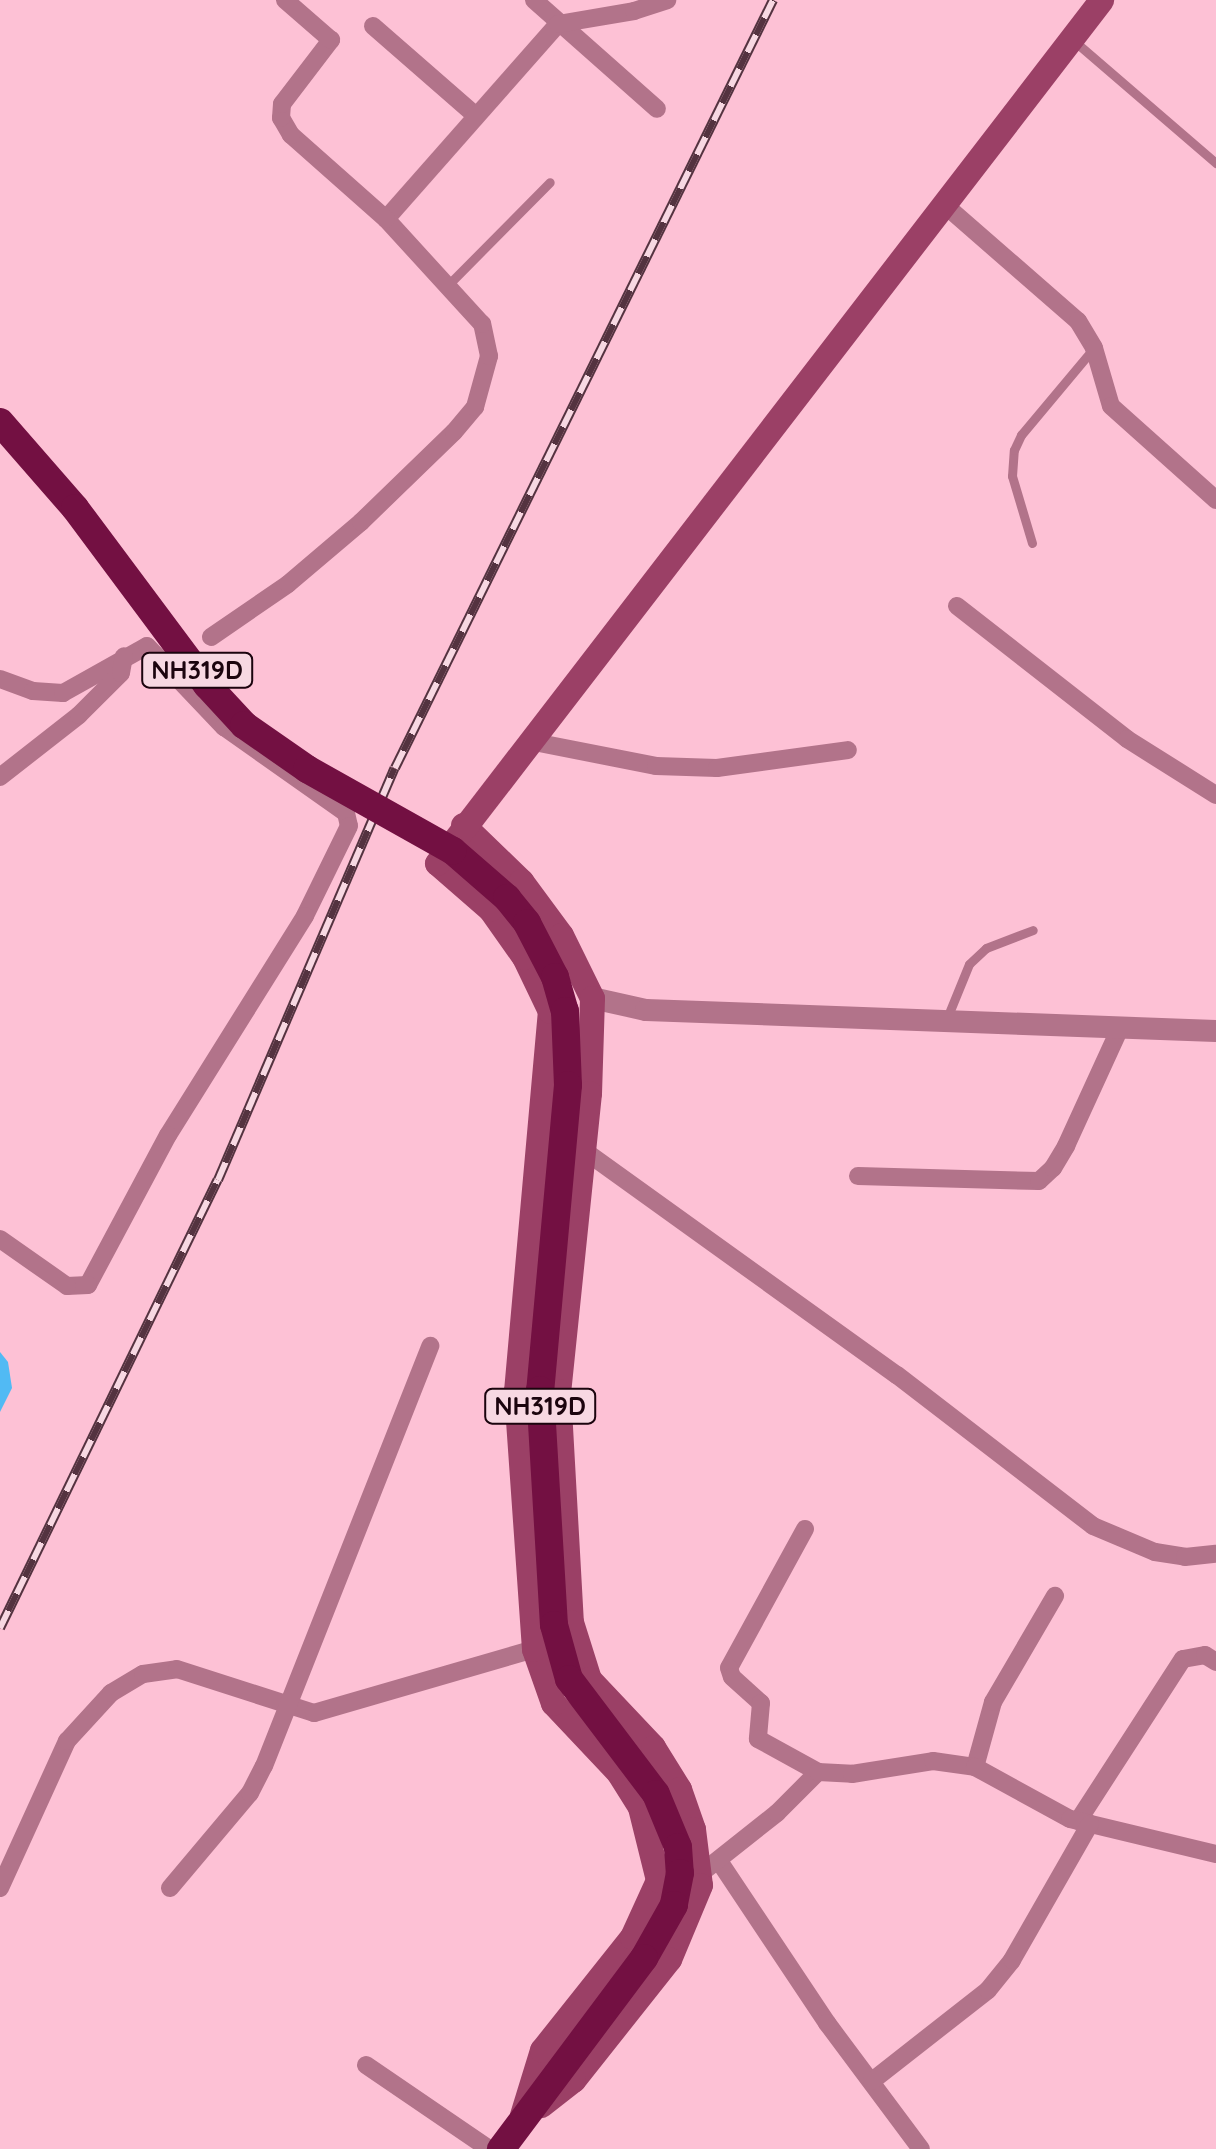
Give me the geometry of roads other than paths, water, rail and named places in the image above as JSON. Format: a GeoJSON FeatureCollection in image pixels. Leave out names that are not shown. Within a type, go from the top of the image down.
{"type":"FeatureCollection","features":[{"type":"Feature","properties":{"kind":"highway","name":"NH319D"},"geometry":{"type":"LineString","coordinates":[[0,422],[109,551],[226,708],[306,769],[452,851],[483,874],[527,923],[555,976],[570,1046],[540,1390],[550,1592],[559,1656],[569,1679],[638,1766],[663,1808],[678,1847],[680,1873],[674,1904],[644,1958],[501,2149]]}},
{"type":"Feature","properties":{"kind":"main road"},"geometry":{"type":"LineString","coordinates":[[521,2120],[542,2050],[632,1937],[658,1880],[640,1808],[619,1773],[552,1703],[534,1649],[516,1391],[550,1011],[524,957],[490,909],[436,863],[1101,0]]}},
{"type":"Feature","properties":{"kind":"main road"},"geometry":{"type":"LineString","coordinates":[[464,825],[522,881],[560,935],[592,998],[582,1149],[558,1391],[571,1622],[589,1679],[653,1747],[679,1789],[709,1867],[692,1915],[669,1959],[573,2080],[521,2120]]}},
{"type":"Feature","properties":{"kind":"street"},"geometry":{"type":"LineString","coordinates":[[211,638],[288,584],[362,522],[475,408],[490,356],[482,324],[386,219],[291,135],[281,118],[282,104],[330,40],[285,0]]}},
{"type":"Feature","properties":{"kind":"street"},"geometry":{"type":"LineString","coordinates":[[534,0],[657,109]]}},
{"type":"Feature","properties":{"kind":"street"},"geometry":{"type":"LineString","coordinates":[[386,219],[558,24],[667,0]]}},
{"type":"Feature","properties":{"kind":"street"},"geometry":{"type":"LineString","coordinates":[[373,26],[475,115]]}},
{"type":"Feature","properties":{"kind":"street"},"geometry":{"type":"LineString","coordinates":[[946,206],[1078,321],[1094,348],[1111,406],[1216,500]]}},
{"type":"Feature","properties":{"kind":"street"},"geometry":{"type":"LineString","coordinates":[[957,606],[1127,739],[1216,795]]}},
{"type":"Feature","properties":{"kind":"street"},"geometry":{"type":"LineString","coordinates":[[0,679],[33,690],[63,693],[138,648],[153,650],[224,727],[346,813],[349,832],[306,916],[168,1134],[88,1285],[67,1286],[0,1239]]}},
{"type":"Feature","properties":{"kind":"street"},"geometry":{"type":"LineString","coordinates":[[0,777],[79,715],[121,673],[124,656]]}},
{"type":"Feature","properties":{"kind":"street"},"geometry":{"type":"LineString","coordinates":[[529,742],[618,762],[671,766],[734,766],[848,750]]}},
{"type":"Feature","properties":{"kind":"street"},"geometry":{"type":"LineString","coordinates":[[592,998],[646,1010],[1216,1031]]}},
{"type":"Feature","properties":{"kind":"street"},"geometry":{"type":"LineString","coordinates":[[592,1028],[646,1010]]}},
{"type":"Feature","properties":{"kind":"street"},"geometry":{"type":"LineString","coordinates":[[858,1176],[1038,1181],[1053,1168],[1066,1146],[1120,1028]]}},
{"type":"Feature","properties":{"kind":"street"},"geometry":{"type":"LineString","coordinates":[[582,1149],[897,1375],[1093,1526],[1155,1552],[1185,1557],[1216,1554]]}},
{"type":"Feature","properties":{"kind":"street"},"geometry":{"type":"LineString","coordinates":[[170,1888],[250,1793],[288,1707],[430,1346]]}},
{"type":"Feature","properties":{"kind":"street"},"geometry":{"type":"LineString","coordinates":[[806,1529],[729,1668],[732,1678],[761,1703],[758,1739],[818,1772],[852,1774],[933,1761],[975,1767],[1084,1823],[1216,1854]]}},
{"type":"Feature","properties":{"kind":"street"},"geometry":{"type":"LineString","coordinates":[[975,1767],[994,1702],[1054,1596]]}},
{"type":"Feature","properties":{"kind":"street"},"geometry":{"type":"LineString","coordinates":[[0,1888],[68,1741],[111,1693],[142,1674],[177,1669],[314,1713],[534,1649]]}},
{"type":"Feature","properties":{"kind":"street"},"geometry":{"type":"LineString","coordinates":[[872,2081],[988,1990],[1012,1960],[1084,1823],[1183,1658],[1205,1655],[1216,1662]]}},
{"type":"Feature","properties":{"kind":"street"},"geometry":{"type":"LineString","coordinates":[[818,1772],[709,1867],[921,2149]]}},
{"type":"Feature","properties":{"kind":"street"},"geometry":{"type":"LineString","coordinates":[[366,2065],[490,2149]]}},
{"type":"Feature","properties":{"kind":"lane"},"geometry":{"type":"LineString","coordinates":[[1071,38],[1216,163]]}},
{"type":"Feature","properties":{"kind":"lane"},"geometry":{"type":"LineString","coordinates":[[447,286],[550,182]]}},
{"type":"Feature","properties":{"kind":"lane"},"geometry":{"type":"LineString","coordinates":[[1032,544],[1012,476],[1014,450],[1020,435],[1094,348]]}},
{"type":"Feature","properties":{"kind":"lane"},"geometry":{"type":"LineString","coordinates":[[946,1022],[969,964],[986,948],[1033,930]]}},
{"type":"Feature","properties":{"kind":"water"},"geometry":{"type":"Polygon","coordinates":[[[0,1352],[8,1362],[12,1388],[0,1412],[0,1352]]]}},
{"type":"Feature","properties":{"kind":"railway"},"geometry":{"type":"LineString","coordinates":[[0,1628],[218,1180],[395,768],[773,0]]}}]}
